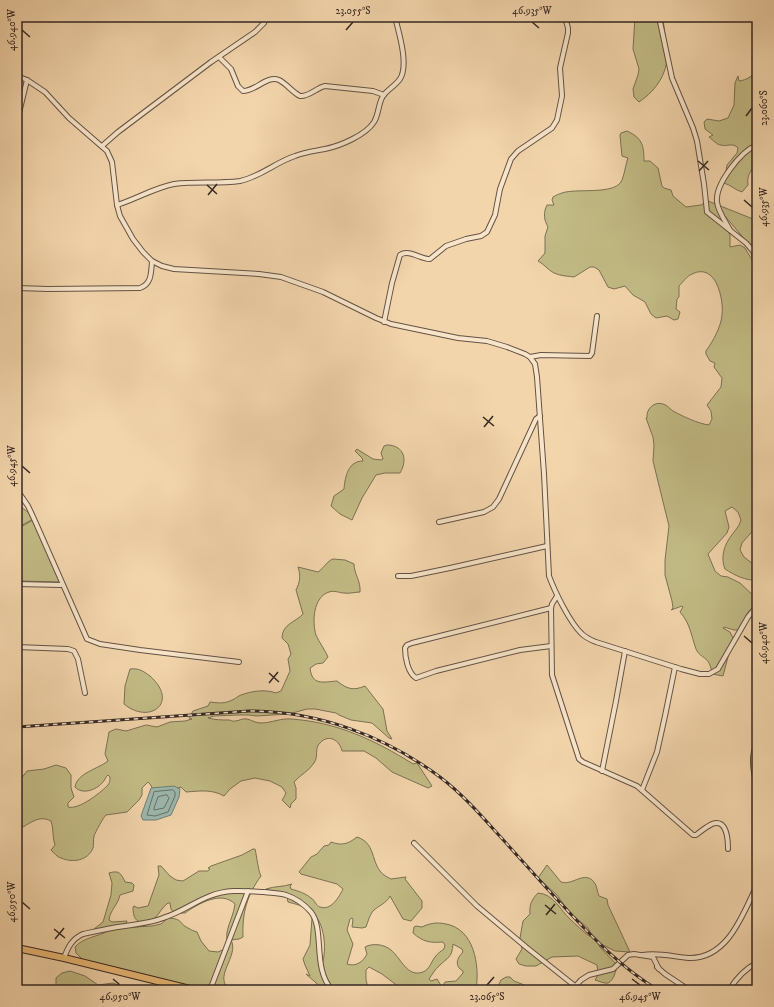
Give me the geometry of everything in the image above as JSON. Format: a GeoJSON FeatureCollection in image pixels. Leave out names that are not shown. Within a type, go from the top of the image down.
{"type":"FeatureCollection","features":[{"type":"Feature","properties":{"kind":"main road"},"geometry":{"type":"LineString","coordinates":[[17,948],[194,990]]}},
{"type":"Feature","properties":{"kind":"street"},"geometry":{"type":"LineString","coordinates":[[102,146],[123,128],[255,32],[264,23],[267,17]]}},
{"type":"Feature","properties":{"kind":"street"},"geometry":{"type":"LineString","coordinates":[[117,205],[128,202],[154,190],[172,185],[190,182],[243,180],[295,156],[334,147],[362,133],[371,126],[377,117],[380,102],[384,95],[400,78],[403,66],[401,42],[395,17]]}},
{"type":"Feature","properties":{"kind":"street"},"geometry":{"type":"LineString","coordinates":[[384,322],[392,283],[400,255],[403,253],[408,253],[430,259],[446,246],[466,239],[481,236],[487,232],[495,215],[500,189],[511,159],[518,150],[552,128],[557,120],[562,96],[560,68],[568,33],[565,17]]}},
{"type":"Feature","properties":{"kind":"street"},"geometry":{"type":"LineString","coordinates":[[659,17],[672,78],[697,141],[707,212],[746,243],[753,251],[757,264]]}},
{"type":"Feature","properties":{"kind":"street"},"geometry":{"type":"LineString","coordinates":[[219,57],[231,69],[238,86],[243,91],[252,90],[267,80],[277,79],[300,96],[308,95],[319,87],[325,86],[373,91],[384,95]]}},
{"type":"Feature","properties":{"kind":"street"},"geometry":{"type":"LineString","coordinates":[[17,76],[27,80],[45,92],[69,118],[102,146],[110,156],[120,216],[124,226],[143,252],[152,261],[162,266],[174,269],[258,274],[281,277],[323,292],[384,322],[441,336],[487,341],[507,347],[530,357],[535,364],[540,416],[549,576],[557,596],[574,624],[584,636],[596,642],[675,667],[700,674],[709,674],[716,670],[748,617],[757,606]]}},
{"type":"Feature","properties":{"kind":"street"},"geometry":{"type":"LineString","coordinates":[[17,126],[27,80]]}},
{"type":"Feature","properties":{"kind":"street"},"geometry":{"type":"LineString","coordinates":[[731,232],[717,204],[718,193],[722,183],[742,154],[757,145]]}},
{"type":"Feature","properties":{"kind":"street"},"geometry":{"type":"LineString","coordinates":[[17,288],[140,288],[146,286],[149,280],[152,261]]}},
{"type":"Feature","properties":{"kind":"street"},"geometry":{"type":"LineString","coordinates":[[757,305],[757,329]]}},
{"type":"Feature","properties":{"kind":"street"},"geometry":{"type":"LineString","coordinates":[[530,357],[541,355],[590,356],[592,353],[597,316]]}},
{"type":"Feature","properties":{"kind":"street"},"geometry":{"type":"LineString","coordinates":[[439,522],[484,512],[497,503],[509,481],[536,419],[540,416]]}},
{"type":"Feature","properties":{"kind":"street"},"geometry":{"type":"LineString","coordinates":[[17,490],[28,506],[87,639],[100,644],[239,662]]}},
{"type":"Feature","properties":{"kind":"street"},"geometry":{"type":"LineString","coordinates":[[398,576],[410,576],[444,570],[547,546]]}},
{"type":"Feature","properties":{"kind":"street"},"geometry":{"type":"LineString","coordinates":[[17,584],[61,585]]}},
{"type":"Feature","properties":{"kind":"street"},"geometry":{"type":"LineString","coordinates":[[557,596],[551,608],[552,675],[580,759],[583,762],[642,790],[693,835],[696,835],[713,824],[718,823],[722,825],[726,832],[728,849]]}},
{"type":"Feature","properties":{"kind":"street"},"geometry":{"type":"LineString","coordinates":[[551,608],[412,643],[407,645],[405,648],[409,669],[416,678],[520,650],[551,646]]}},
{"type":"Feature","properties":{"kind":"street"},"geometry":{"type":"LineString","coordinates":[[17,647],[68,649],[74,652],[78,659],[85,693]]}},
{"type":"Feature","properties":{"kind":"street"},"geometry":{"type":"LineString","coordinates":[[602,770],[625,651]]}},
{"type":"Feature","properties":{"kind":"street"},"geometry":{"type":"LineString","coordinates":[[642,790],[656,752],[666,716],[675,667]]}},
{"type":"Feature","properties":{"kind":"street"},"geometry":{"type":"LineString","coordinates":[[757,744],[753,752],[753,761],[757,790]]}},
{"type":"Feature","properties":{"kind":"street"},"geometry":{"type":"LineString","coordinates":[[414,843],[478,906],[575,986]]}},
{"type":"Feature","properties":{"kind":"street"},"geometry":{"type":"LineString","coordinates":[[572,990],[581,980],[590,975],[613,969],[628,955],[660,955],[696,958],[717,950],[734,931],[757,885]]}},
{"type":"Feature","properties":{"kind":"street"},"geometry":{"type":"LineString","coordinates":[[64,958],[72,941],[82,934],[164,918],[208,896],[230,890],[285,895],[302,903],[312,914],[317,929],[324,977],[332,990]]}},
{"type":"Feature","properties":{"kind":"street"},"geometry":{"type":"LineString","coordinates":[[210,990],[248,891]]}},
{"type":"Feature","properties":{"kind":"street"},"geometry":{"type":"LineString","coordinates":[[642,955],[652,959],[657,964],[659,969]]}},
{"type":"Feature","properties":{"kind":"street"},"geometry":{"type":"LineString","coordinates":[[652,959],[660,955]]}},
{"type":"Feature","properties":{"kind":"street"},"geometry":{"type":"LineString","coordinates":[[657,964],[657,960],[660,955]]}},
{"type":"Feature","properties":{"kind":"street"},"geometry":{"type":"LineString","coordinates":[[652,959],[659,969],[689,990]]}},
{"type":"Feature","properties":{"kind":"street"},"geometry":{"type":"LineString","coordinates":[[728,990],[736,978],[757,963]]}},
{"type":"Feature","properties":{"kind":"shaded area"},"geometry":{"type":"Polygon","coordinates":[[[635,17],[655,17],[657,20],[660,17],[665,17],[663,20],[667,49],[666,65],[661,79],[652,91],[639,102],[634,97],[633,89],[639,69],[633,49],[635,17]]]}},
{"type":"Feature","properties":{"kind":"shaded area"},"geometry":{"type":"Polygon","coordinates":[[[757,71],[757,166],[755,166],[750,173],[748,177],[748,185],[742,192],[724,183],[727,165],[737,153],[738,148],[734,145],[720,145],[715,142],[709,137],[713,135],[705,129],[704,122],[707,119],[719,121],[728,118],[734,105],[735,83],[738,76],[739,81],[749,78],[757,71]]]}},
{"type":"Feature","properties":{"kind":"shaded area"},"geometry":{"type":"Polygon","coordinates":[[[627,131],[636,136],[643,146],[644,161],[650,161],[658,168],[662,186],[671,190],[673,196],[686,207],[701,205],[708,201],[753,219],[757,218],[757,254],[725,216],[723,219],[730,235],[730,247],[740,245],[745,248],[757,268],[757,299],[755,318],[757,331],[757,526],[742,543],[740,550],[744,557],[757,567],[757,580],[744,579],[725,569],[723,554],[725,546],[741,520],[738,512],[732,507],[725,511],[729,527],[727,533],[708,554],[715,571],[721,576],[728,577],[740,583],[757,599],[757,607],[749,611],[738,630],[723,628],[730,632],[733,638],[723,676],[712,674],[709,663],[696,649],[688,625],[680,612],[683,607],[682,606],[671,610],[673,608],[672,601],[665,575],[665,560],[669,526],[653,461],[653,437],[646,418],[651,406],[660,403],[686,417],[709,425],[712,419],[711,411],[707,405],[721,387],[722,378],[714,367],[715,363],[710,361],[706,354],[706,351],[716,334],[722,315],[722,300],[717,284],[713,277],[707,273],[700,272],[690,275],[679,286],[679,297],[677,299],[676,309],[680,312],[678,319],[674,320],[667,316],[656,318],[651,314],[645,302],[633,295],[625,286],[614,289],[608,287],[599,270],[594,267],[590,267],[574,277],[554,273],[538,261],[545,253],[545,236],[548,227],[545,219],[547,205],[554,205],[552,200],[553,197],[562,193],[602,190],[616,186],[621,182],[628,158],[622,156],[620,135],[621,133],[627,131]]]}},
{"type":"Feature","properties":{"kind":"shaded area"},"geometry":{"type":"Polygon","coordinates":[[[387,445],[401,450],[403,454],[404,463],[400,473],[385,473],[376,475],[362,498],[352,520],[340,514],[331,506],[334,496],[344,489],[348,470],[354,464],[363,461],[355,451],[357,449],[373,459],[381,460],[383,459],[381,453],[384,446],[387,445]]]}},
{"type":"Feature","properties":{"kind":"shaded area"},"geometry":{"type":"Polygon","coordinates":[[[17,504],[29,513],[33,519],[17,528],[17,504]]]}},
{"type":"Feature","properties":{"kind":"shaded area"},"geometry":{"type":"Polygon","coordinates":[[[33,520],[60,582],[20,581],[17,567],[17,531],[19,528],[33,520]]]}},
{"type":"Feature","properties":{"kind":"shaded area"},"geometry":{"type":"Polygon","coordinates":[[[333,559],[345,560],[354,564],[360,592],[346,593],[331,591],[324,595],[317,604],[314,617],[316,635],[328,657],[323,663],[316,664],[310,668],[311,674],[313,678],[319,682],[337,681],[344,686],[354,689],[365,686],[383,709],[387,731],[392,739],[372,723],[351,720],[336,713],[315,709],[307,709],[289,714],[214,716],[208,718],[234,721],[249,719],[257,723],[291,719],[339,728],[370,740],[413,764],[417,763],[432,786],[428,788],[392,772],[376,758],[364,751],[342,751],[337,741],[330,738],[323,740],[318,745],[316,758],[312,766],[294,782],[296,788],[296,799],[291,804],[290,808],[282,800],[286,793],[282,787],[270,781],[255,778],[241,781],[230,789],[224,796],[210,791],[186,792],[181,787],[169,791],[153,789],[148,782],[142,788],[142,795],[139,800],[127,812],[105,816],[94,836],[93,848],[91,852],[79,860],[65,860],[58,857],[51,850],[55,845],[51,821],[46,819],[38,819],[17,830],[17,784],[27,771],[44,769],[56,765],[66,768],[71,775],[71,788],[74,797],[68,803],[68,807],[78,806],[94,797],[109,783],[110,777],[108,775],[99,786],[89,791],[81,791],[75,787],[80,778],[108,761],[105,754],[109,732],[116,729],[126,731],[146,725],[157,727],[170,722],[185,721],[192,719],[189,718],[193,711],[208,706],[210,702],[227,702],[241,695],[254,692],[267,691],[276,693],[281,691],[290,671],[288,659],[291,654],[288,644],[282,638],[284,629],[303,614],[296,590],[300,579],[298,567],[318,572],[333,559]]]}},
{"type":"Feature","properties":{"kind":"shaded area"},"geometry":{"type":"Polygon","coordinates":[[[130,669],[138,669],[143,671],[159,686],[162,695],[162,702],[158,708],[143,712],[134,710],[124,704],[125,686],[130,669]]]}},
{"type":"Feature","properties":{"kind":"shaded area"},"geometry":{"type":"Polygon","coordinates":[[[357,837],[367,843],[377,866],[384,875],[391,879],[406,877],[405,879],[422,901],[422,908],[411,921],[403,919],[390,896],[385,903],[373,911],[366,927],[352,927],[353,919],[350,919],[347,930],[353,944],[347,964],[353,965],[359,963],[367,954],[365,947],[378,945],[385,946],[395,953],[408,970],[417,973],[423,972],[444,949],[445,945],[443,942],[430,942],[423,940],[413,933],[414,927],[422,927],[434,923],[446,924],[455,927],[469,940],[476,959],[476,990],[403,990],[382,974],[369,967],[366,970],[366,978],[371,990],[324,990],[306,974],[310,976],[303,959],[310,945],[312,918],[314,921],[322,965],[324,959],[324,936],[319,922],[316,916],[309,909],[288,902],[287,897],[266,889],[292,884],[290,886],[291,889],[309,896],[319,906],[324,908],[328,907],[337,899],[343,889],[337,884],[301,874],[299,872],[311,857],[317,854],[324,846],[329,845],[331,842],[338,844],[348,843],[357,837]],[[453,944],[451,955],[436,969],[429,979],[431,981],[437,979],[442,987],[445,982],[456,981],[463,973],[457,964],[459,957],[463,952],[462,949],[453,944]]]}},
{"type":"Feature","properties":{"kind":"shaded area"},"geometry":{"type":"Polygon","coordinates":[[[255,849],[261,876],[252,890],[246,905],[243,920],[243,937],[231,940],[233,946],[232,953],[224,979],[226,985],[231,990],[164,990],[175,987],[91,963],[82,959],[76,953],[75,947],[82,941],[108,931],[94,929],[103,922],[111,895],[112,883],[109,873],[115,872],[121,874],[125,882],[132,883],[134,885],[133,891],[120,895],[118,902],[112,910],[109,920],[112,922],[127,921],[126,924],[119,928],[152,926],[161,924],[168,918],[179,920],[191,930],[197,932],[201,941],[209,951],[218,952],[227,948],[227,932],[235,904],[229,900],[216,898],[196,906],[185,913],[174,913],[171,909],[170,903],[168,903],[155,918],[147,922],[139,922],[135,919],[133,907],[138,908],[148,906],[159,875],[158,866],[161,866],[176,880],[183,881],[199,871],[208,871],[210,869],[208,868],[211,866],[242,855],[255,849]]]}},
{"type":"Feature","properties":{"kind":"shaded area"},"geometry":{"type":"Polygon","coordinates":[[[547,865],[561,882],[565,883],[582,878],[590,879],[595,883],[599,896],[607,899],[608,905],[630,952],[615,951],[599,943],[599,946],[617,965],[613,978],[610,982],[604,983],[595,980],[598,975],[597,965],[578,956],[552,957],[536,966],[519,964],[516,959],[522,949],[520,938],[523,921],[530,914],[531,902],[538,893],[544,894],[553,899],[566,915],[589,936],[592,936],[588,928],[570,913],[557,895],[538,878],[547,865]]]}},
{"type":"Feature","properties":{"kind":"shaded area"},"geometry":{"type":"Polygon","coordinates":[[[18,961],[22,969],[17,980],[17,962],[18,961]]]}},
{"type":"Feature","properties":{"kind":"shaded area"},"geometry":{"type":"Polygon","coordinates":[[[70,971],[85,976],[98,985],[113,983],[130,990],[56,990],[56,978],[62,973],[70,971]]]}},
{"type":"Feature","properties":{"kind":"shaded area"},"geometry":{"type":"Polygon","coordinates":[[[506,977],[510,977],[514,981],[537,990],[496,990],[501,980],[506,977]]]}},
{"type":"Feature","properties":{"kind":"water"},"geometry":{"type":"Polygon","coordinates":[[[174,786],[180,789],[179,797],[171,815],[156,820],[143,820],[141,816],[151,788],[174,786]]]}},
{"type":"Feature","properties":{"kind":"railway"},"geometry":{"type":"LineString","coordinates":[[17,727],[249,711],[275,712],[325,721],[374,738],[419,762],[455,790],[476,810],[558,901],[599,943],[633,973],[658,990]]}}]}
